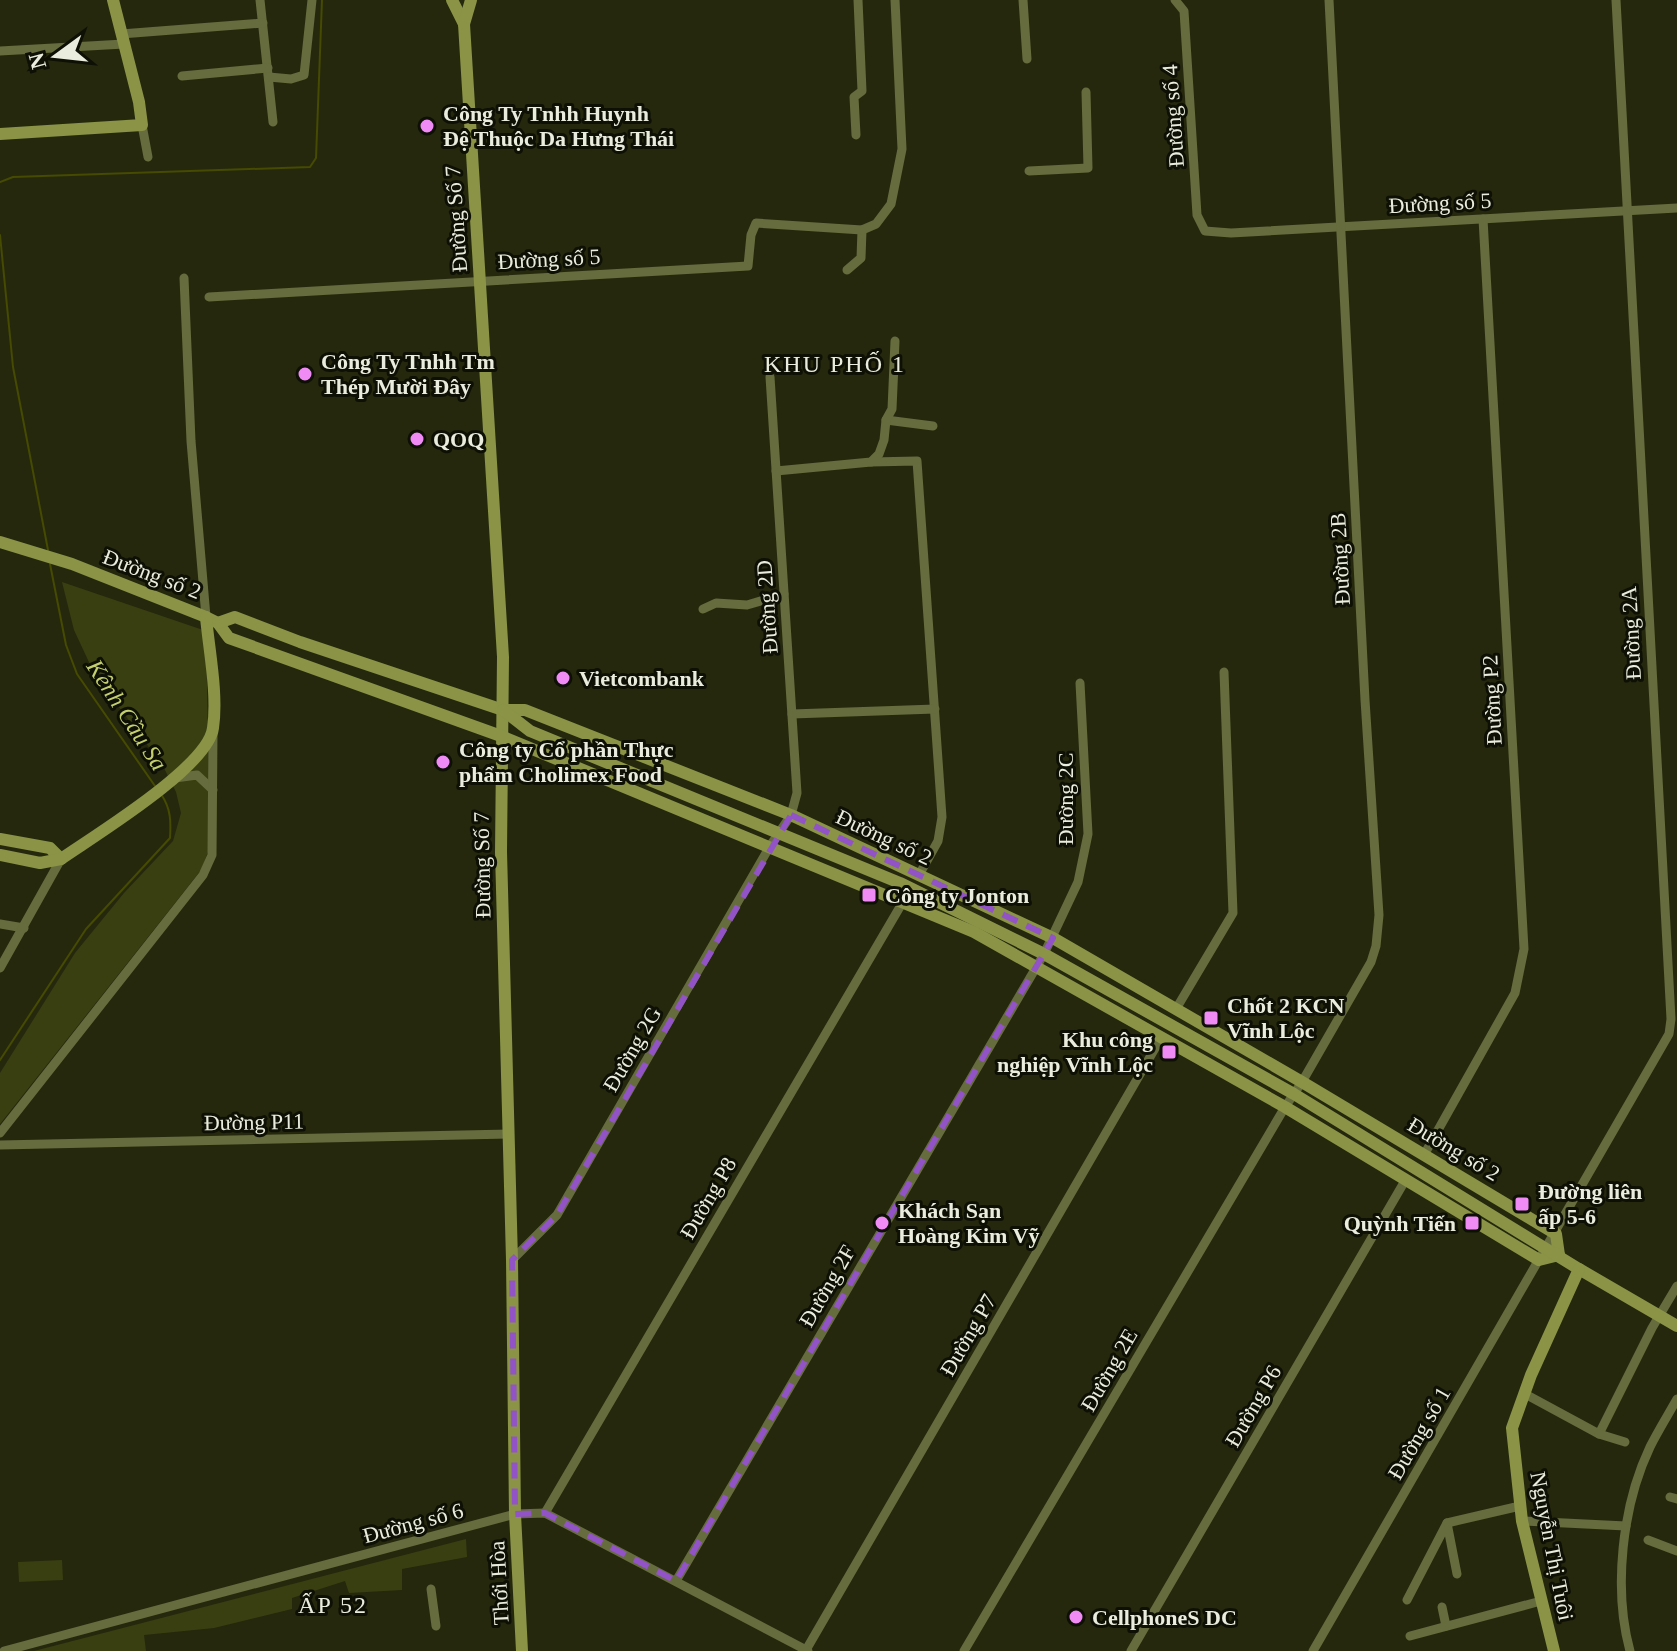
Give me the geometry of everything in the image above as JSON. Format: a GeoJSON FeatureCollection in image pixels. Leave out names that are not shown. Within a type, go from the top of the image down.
{"type":"FeatureCollection","features":[{"type":"Feature","properties":{"kind":"main road"},"geometry":{"type":"LineString","coordinates":[[0,134],[142,125],[113,0]]}},
{"type":"Feature","properties":{"kind":"main road","name":"Đường Số 7"},"geometry":{"type":"LineString","coordinates":[[452,0],[464,24]]}},
{"type":"Feature","properties":{"kind":"main road","name":"Đường Số 7"},"geometry":{"type":"LineString","coordinates":[[471,0],[464,24],[503,657],[501,852],[515,1514]]}},
{"type":"Feature","properties":{"kind":"main road","name":"Đường số 2"},"geometry":{"type":"LineString","coordinates":[[0,542],[72,564],[212,620],[229,638],[501,736],[974,932],[1542,1254]]}},
{"type":"Feature","properties":{"kind":"main road","name":"Đường số 2"},"geometry":{"type":"LineString","coordinates":[[212,620],[235,617],[503,710],[525,710],[791,815],[1053,938],[1556,1234]]}},
{"type":"Feature","properties":{"kind":"main road"},"geometry":{"type":"LineString","coordinates":[[0,855],[40,863],[61,859],[140,804],[193,761],[213,731],[212,620]]}},
{"type":"Feature","properties":{"kind":"main road","name":"Đường số 2"},"geometry":{"type":"LineString","coordinates":[[503,710],[530,731],[911,888],[1044,954],[1294,1094],[1542,1254]]}},
{"type":"Feature","properties":{"kind":"main road","name":"Đường số 2"},"geometry":{"type":"LineString","coordinates":[[501,736],[530,731]]}},
{"type":"Feature","properties":{"kind":"main road"},"geometry":{"type":"LineString","coordinates":[[0,839],[50,848],[61,859]]}},
{"type":"Feature","properties":{"kind":"main road"},"geometry":{"type":"LineString","coordinates":[[1556,1234],[1559,1255]]}},
{"type":"Feature","properties":{"kind":"main road"},"geometry":{"type":"LineString","coordinates":[[1542,1254],[1559,1255],[1677,1326]]}},
{"type":"Feature","properties":{"kind":"main road","name":"Nguyễn Thị Tuôi"},"geometry":{"type":"LineString","coordinates":[[1553,1651],[1522,1521],[1512,1428],[1579,1269]]}},
{"type":"Feature","properties":{"kind":"main road","name":"Thới Hòa"},"geometry":{"type":"LineString","coordinates":[[515,1514],[522,1651]]}},
{"type":"Feature","properties":{"kind":"street"},"geometry":{"type":"LineString","coordinates":[[260,0],[273,122]]}},
{"type":"Feature","properties":{"kind":"street"},"geometry":{"type":"LineString","coordinates":[[182,76],[269,73],[291,79],[304,75],[312,0]]}},
{"type":"Feature","properties":{"kind":"street"},"geometry":{"type":"LineString","coordinates":[[856,135],[854,97],[862,91],[858,0]]}},
{"type":"Feature","properties":{"kind":"street"},"geometry":{"type":"LineString","coordinates":[[847,270],[861,258],[862,230],[876,224],[891,204],[902,149],[895,0]]}},
{"type":"Feature","properties":{"kind":"street"},"geometry":{"type":"LineString","coordinates":[[1023,0],[1027,59]]}},
{"type":"Feature","properties":{"kind":"street","name":"Đường số 4"},"geometry":{"type":"LineString","coordinates":[[1175,0],[1184,11],[1197,215],[1205,231]]}},
{"type":"Feature","properties":{"kind":"street","name":"Đường 2B"},"geometry":{"type":"LineString","coordinates":[[1294,1094],[1371,962],[1378,930],[1329,0]]}},
{"type":"Feature","properties":{"kind":"street","name":"Đường 2A"},"geometry":{"type":"LineString","coordinates":[[1556,1234],[1669,1034],[1671,1019],[1616,0]]}},
{"type":"Feature","properties":{"kind":"street"},"geometry":{"type":"LineString","coordinates":[[0,51],[263,23]]}},
{"type":"Feature","properties":{"kind":"street"},"geometry":{"type":"LineString","coordinates":[[1029,171],[1088,168],[1086,92]]}},
{"type":"Feature","properties":{"kind":"street"},"geometry":{"type":"LineString","coordinates":[[142,125],[148,157]]}},
{"type":"Feature","properties":{"kind":"street","name":"Đường số 5"},"geometry":{"type":"LineString","coordinates":[[1205,231],[1231,233],[1677,208]]}},
{"type":"Feature","properties":{"kind":"street","name":"Đường P2"},"geometry":{"type":"LineString","coordinates":[[1424,1155],[1515,993],[1524,949],[1483,219]]}},
{"type":"Feature","properties":{"kind":"street","name":"Đường số 5"},"geometry":{"type":"LineString","coordinates":[[209,297],[748,266],[751,235],[756,223],[862,230]]}},
{"type":"Feature","properties":{"kind":"street"},"geometry":{"type":"LineString","coordinates":[[184,278],[191,441],[212,620]]}},
{"type":"Feature","properties":{"kind":"street"},"geometry":{"type":"LineString","coordinates":[[871,462],[879,454],[886,420],[892,409],[895,341]]}},
{"type":"Feature","properties":{"kind":"street","name":"Đường 2D"},"geometry":{"type":"LineString","coordinates":[[770,377],[797,793],[791,815],[781,832]]}},
{"type":"Feature","properties":{"kind":"street"},"geometry":{"type":"LineString","coordinates":[[886,420],[933,426]]}},
{"type":"Feature","properties":{"kind":"street"},"geometry":{"type":"LineString","coordinates":[[776,471],[917,461],[942,817],[938,841],[919,875]]}},
{"type":"Feature","properties":{"kind":"street"},"geometry":{"type":"LineString","coordinates":[[703,609],[716,603],[747,605],[784,594]]}},
{"type":"Feature","properties":{"kind":"street"},"geometry":{"type":"LineString","coordinates":[[1176,1009],[1233,913],[1224,672]]}},
{"type":"Feature","properties":{"kind":"street","name":"Đường 2C"},"geometry":{"type":"LineString","coordinates":[[1044,954],[1078,882],[1088,834],[1080,683]]}},
{"type":"Feature","properties":{"kind":"street"},"geometry":{"type":"LineString","coordinates":[[792,714],[935,709]]}},
{"type":"Feature","properties":{"kind":"street"},"geometry":{"type":"LineString","coordinates":[[0,1133],[203,875],[212,855],[213,731]]}},
{"type":"Feature","properties":{"kind":"street"},"geometry":{"type":"LineString","coordinates":[[193,761],[204,761],[213,767]]}},
{"type":"Feature","properties":{"kind":"street"},"geometry":{"type":"LineString","coordinates":[[175,778],[197,775],[213,790]]}},
{"type":"Feature","properties":{"kind":"street","name":"Đường 2G"},"geometry":{"type":"LineString","coordinates":[[512,1260],[557,1215],[770,846],[781,832]]}},
{"type":"Feature","properties":{"kind":"street"},"geometry":{"type":"LineString","coordinates":[[0,968],[61,859]]}},
{"type":"Feature","properties":{"kind":"street","name":"Đường P8"},"geometry":{"type":"LineString","coordinates":[[545,1513],[911,888]]}},
{"type":"Feature","properties":{"kind":"street"},"geometry":{"type":"LineString","coordinates":[[0,924],[24,928]]}},
{"type":"Feature","properties":{"kind":"street","name":"Đường 2F"},"geometry":{"type":"LineString","coordinates":[[676,1581],[1044,954]]}},
{"type":"Feature","properties":{"kind":"street","name":"Đường P7"},"geometry":{"type":"LineString","coordinates":[[807,1650],[1161,1038]]}},
{"type":"Feature","properties":{"kind":"street","name":"Đường 2E"},"geometry":{"type":"LineString","coordinates":[[964,1651],[1294,1094]]}},
{"type":"Feature","properties":{"kind":"street","name":"Đường P11"},"geometry":{"type":"LineString","coordinates":[[0,1145],[509,1134]]}},
{"type":"Feature","properties":{"kind":"street","name":"Đường P6"},"geometry":{"type":"LineString","coordinates":[[1131,1651],[1406,1179]]}},
{"type":"Feature","properties":{"kind":"street","name":"Đường số 1"},"geometry":{"type":"LineString","coordinates":[[1313,1651],[1556,1234]]}},
{"type":"Feature","properties":{"kind":"street"},"geometry":{"type":"LineString","coordinates":[[1599,1434],[1652,1328],[1677,1286]]}},
{"type":"Feature","properties":{"kind":"street"},"geometry":{"type":"LineString","coordinates":[[1525,1394],[1599,1434],[1625,1442]]}},
{"type":"Feature","properties":{"kind":"street"},"geometry":{"type":"LineString","coordinates":[[1630,1651],[1622,1622],[1621,1597],[1626,1526],[1649,1447],[1677,1399]]}},
{"type":"Feature","properties":{"kind":"street"},"geometry":{"type":"LineString","coordinates":[[1407,1600],[1447,1523],[1520,1506]]}},
{"type":"Feature","properties":{"kind":"street","name":"Đường số 6"},"geometry":{"type":"LineString","coordinates":[[2,1649],[515,1514],[545,1513],[807,1650]]}},
{"type":"Feature","properties":{"kind":"street"},"geometry":{"type":"LineString","coordinates":[[1522,1521],[1626,1526]]}},
{"type":"Feature","properties":{"kind":"street"},"geometry":{"type":"LineString","coordinates":[[1447,1523],[1457,1574]]}},
{"type":"Feature","properties":{"kind":"street"},"geometry":{"type":"LineString","coordinates":[[1648,1540],[1677,1551]]}},
{"type":"Feature","properties":{"kind":"street"},"geometry":{"type":"LineString","coordinates":[[431,1589],[436,1626]]}},
{"type":"Feature","properties":{"kind":"street"},"geometry":{"type":"LineString","coordinates":[[1410,1636],[1541,1601]]}},
{"type":"Feature","properties":{"kind":"street"},"geometry":{"type":"LineString","coordinates":[[1442,1607],[1446,1626]]}},
{"type":"Feature","properties":{"kind":"highlighted area"},"geometry":{"type":"Polygon","coordinates":[[[791,815],[1053,938],[676,1581],[545,1513],[515,1514],[512,1260],[557,1215],[791,815]]]}},
{"type":"Feature","properties":{"kind":"green space"},"geometry":{"type":"Polygon","coordinates":[[[62,582],[206,631],[210,847],[201,870],[0,1124],[0,1073],[75,953],[124,893],[173,841],[181,813],[176,792],[163,766],[95,675],[74,630],[62,582]]]}},
{"type":"Feature","properties":{"kind":"green space"},"geometry":{"type":"Polygon","coordinates":[[[466,1539],[467,1557],[402,1569],[402,1590],[349,1593],[345,1581],[292,1598],[292,1609],[214,1628],[144,1635],[146,1651],[34,1651],[466,1539]]]}},
{"type":"Feature","properties":{"kind":"green space"},"geometry":{"type":"Polygon","coordinates":[[[62,1560],[63,1580],[19,1582],[18,1562],[62,1560]]]}},
{"type":"Feature","properties":{"kind":"waterway","name":"Kênh Cầu Sa"},"geometry":{"type":"LineString","coordinates":[[0,182],[13,177],[310,167],[316,158],[322,0]]}},
{"type":"Feature","properties":{"kind":"waterway","name":"Kênh Cầu Sa"},"geometry":{"type":"LineString","coordinates":[[0,235],[13,367],[48,550]]}},
{"type":"Feature","properties":{"kind":"waterway","name":"Kênh Cầu Sa"},"geometry":{"type":"LineString","coordinates":[[50,564],[66,645],[77,674],[155,786]]}},
{"type":"Feature","properties":{"kind":"waterway","name":"Kênh Cầu Sa"},"geometry":{"type":"LineString","coordinates":[[0,1060],[86,929],[170,838],[170,815],[161,794]]}},
{"type":"Feature","properties":{"kind":"place","name":"Công Ty Tnhh Huynh Đệ Thuộc Da Hưng Thái"},"geometry":{"type":"Point","coordinates":[427,126]}},
{"type":"Feature","properties":{"kind":"place","name":"Công Ty Tnhh Tm Thép Mười Đây"},"geometry":{"type":"Point","coordinates":[305,374]}},
{"type":"Feature","properties":{"kind":"place","name":"QOQ"},"geometry":{"type":"Point","coordinates":[417,439]}},
{"type":"Feature","properties":{"kind":"place","name":"Vietcombank"},"geometry":{"type":"Point","coordinates":[563,678]}},
{"type":"Feature","properties":{"kind":"place","name":"Công ty Cổ phần Thực phẩm Cholimex Food"},"geometry":{"type":"Point","coordinates":[443,762]}},
{"type":"Feature","properties":{"kind":"place","name":"Công ty Jonton"},"geometry":{"type":"Point","coordinates":[869,895]}},
{"type":"Feature","properties":{"kind":"place","name":"Chốt 2 KCN Vĩnh Lộc"},"geometry":{"type":"Point","coordinates":[1211,1018]}},
{"type":"Feature","properties":{"kind":"place","name":"Khu công nghiệp Vĩnh Lộc"},"geometry":{"type":"Point","coordinates":[1169,1052]}},
{"type":"Feature","properties":{"kind":"place","name":"Đường liên ấp 5-6"},"geometry":{"type":"Point","coordinates":[1522,1204]}},
{"type":"Feature","properties":{"kind":"place","name":"Khách Sạn Hoàng Kim Vỹ"},"geometry":{"type":"Point","coordinates":[882,1223]}},
{"type":"Feature","properties":{"kind":"place","name":"Quỳnh Tiến"},"geometry":{"type":"Point","coordinates":[1472,1223]}},
{"type":"Feature","properties":{"kind":"place","name":"CellphoneS DC"},"geometry":{"type":"Point","coordinates":[1076,1617]}},
{"type":"Feature","properties":{"kind":"district","name":"KHU PHỐ 1"},"geometry":{"type":"Point","coordinates":[835,364]}},
{"type":"Feature","properties":{"kind":"district","name":"ẤP 52"},"geometry":{"type":"Point","coordinates":[333,1605]}}]}
